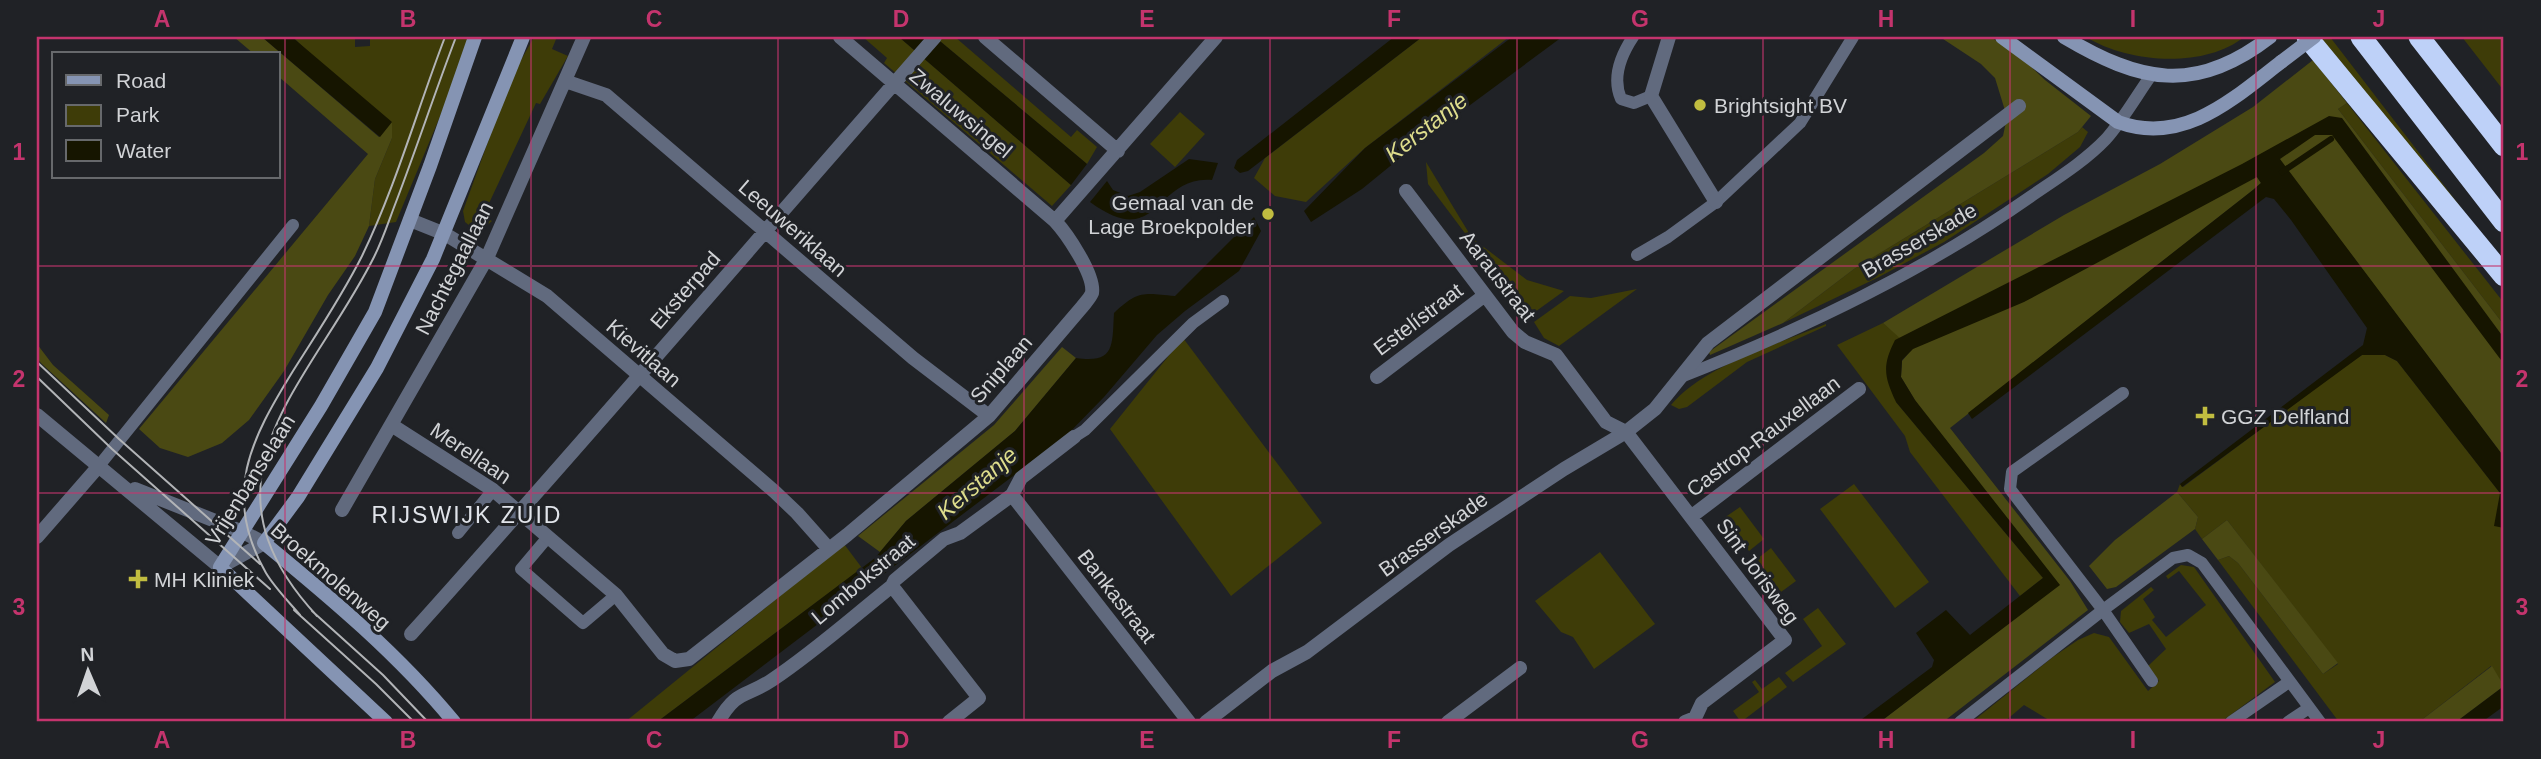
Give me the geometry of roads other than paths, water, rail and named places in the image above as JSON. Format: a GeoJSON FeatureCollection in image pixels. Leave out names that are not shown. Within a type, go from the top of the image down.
{"type":"FeatureCollection","features":[{"type":"Feature","properties":{"kind":"highway"},"geometry":{"type":"LineString","coordinates":[[2307,37],[2504,276]]}},
{"type":"Feature","properties":{"kind":"highway"},"geometry":{"type":"LineString","coordinates":[[2361,37],[2504,222]]}},
{"type":"Feature","properties":{"kind":"highway"},"geometry":{"type":"LineString","coordinates":[[2419,37],[2504,146]]}},
{"type":"Feature","properties":{"kind":"main road","name":"Vrijenbanselaan"},"geometry":{"type":"LineString","coordinates":[[220,567],[321,406],[375,312],[475,37]]}},
{"type":"Feature","properties":{"kind":"main road","name":"Vrijenbanselaan"},"geometry":{"type":"LineString","coordinates":[[264,543],[299,497],[377,368],[445,234],[523,37]]}},
{"type":"Feature","properties":{"kind":"main road"},"geometry":{"type":"LineString","coordinates":[[2002,37],[2118,122],[2135,128],[2153,129],[2189,123],[2222,108],[2314,37]]}},
{"type":"Feature","properties":{"kind":"main road"},"geometry":{"type":"LineString","coordinates":[[2064,37],[2114,64],[2152,74],[2185,77],[2219,68],[2267,39]]}},
{"type":"Feature","properties":{"kind":"main road","name":"Broekmolenweg"},"geometry":{"type":"LineString","coordinates":[[264,543],[341,609],[430,693],[454,722]]}},
{"type":"Feature","properties":{"kind":"main road","name":"Broekmolenweg"},"geometry":{"type":"LineString","coordinates":[[220,567],[386,722]]}},
{"type":"Feature","properties":{"kind":"street","name":"Nachtegaallaan"},"geometry":{"type":"LineString","coordinates":[[342,510],[393,426],[487,258],[584,37]]}},
{"type":"Feature","properties":{"kind":"street","name":"Zwaluwsingel"},"geometry":{"type":"LineString","coordinates":[[840,37],[1055,221]]}},
{"type":"Feature","properties":{"kind":"street","name":"Eksterpad"},"geometry":{"type":"LineString","coordinates":[[411,634],[520,513],[935,37]]}},
{"type":"Feature","properties":{"kind":"street"},"geometry":{"type":"LineString","coordinates":[[985,37],[1118,150]]}},
{"type":"Feature","properties":{"kind":"street"},"geometry":{"type":"LineString","coordinates":[[1055,221],[1216,37]]}},
{"type":"Feature","properties":{"kind":"street"},"geometry":{"type":"LineString","coordinates":[[1669,37],[1651,96],[1716,202]]}},
{"type":"Feature","properties":{"kind":"street","name":"Leeuweriklaan"},"geometry":{"type":"LineString","coordinates":[[565,82],[606,95],[913,358],[989,416]]}},
{"type":"Feature","properties":{"kind":"street","name":"Brasserskade"},"geometry":{"type":"LineString","coordinates":[[1206,722],[1272,671],[1307,652],[1449,545],[1564,468],[1626,432],[1655,409],[1708,343],[2019,106]]}},
{"type":"Feature","properties":{"kind":"street","name":"Aaraustraat"},"geometry":{"type":"LineString","coordinates":[[1406,191],[1513,332],[1525,342],[1556,355],[1606,422],[1626,432]]}},
{"type":"Feature","properties":{"kind":"street","name":"Kievitlaan"},"geometry":{"type":"LineString","coordinates":[[410,220],[445,234],[547,296],[775,492],[829,549]]}},
{"type":"Feature","properties":{"kind":"street","name":"Sniplaan"},"geometry":{"type":"LineString","coordinates":[[675,662],[689,659],[829,549],[989,416],[1091,294],[1091,282],[1080,258],[1068,234],[1055,221]]}},
{"type":"Feature","properties":{"kind":"street","name":"Estelístraat"},"geometry":{"type":"LineString","coordinates":[[1377,377],[1485,295]]}},
{"type":"Feature","properties":{"kind":"street","name":"Castrop-Rauxellaan"},"geometry":{"type":"LineString","coordinates":[[1692,516],[1859,389]]}},
{"type":"Feature","properties":{"kind":"street","name":"Broekmolenweg"},"geometry":{"type":"LineString","coordinates":[[37,415],[220,567]]}},
{"type":"Feature","properties":{"kind":"street","name":"Merellaan"},"geometry":{"type":"LineString","coordinates":[[393,426],[493,490],[616,595],[663,654],[675,662]]}},
{"type":"Feature","properties":{"kind":"street","name":"Sint Jorisweg"},"geometry":{"type":"LineString","coordinates":[[1626,432],[1786,640],[1702,704],[1692,721]]}},
{"type":"Feature","properties":{"kind":"street","name":"Lombokstraat"},"geometry":{"type":"LineString","coordinates":[[718,722],[729,704],[744,693],[770,682],[892,586],[895,580],[944,539],[960,533],[1012,495],[1021,478],[1074,437]]}},
{"type":"Feature","properties":{"kind":"street"},"geometry":{"type":"LineString","coordinates":[[37,537],[98,467]]}},
{"type":"Feature","properties":{"kind":"street","name":"Broekmolenweg"},"geometry":{"type":"LineString","coordinates":[[118,481],[264,543]]}},
{"type":"Feature","properties":{"kind":"street","name":"Bankastraat"},"geometry":{"type":"LineString","coordinates":[[1012,495],[1189,722]]}},
{"type":"Feature","properties":{"kind":"street","name":"Vrijenbanselaan"},"geometry":{"type":"LineString","coordinates":[[220,567],[264,543]]}},
{"type":"Feature","properties":{"kind":"street"},"geometry":{"type":"LineString","coordinates":[[892,586],[979,698],[949,722]]}},
{"type":"Feature","properties":{"kind":"street"},"geometry":{"type":"LineString","coordinates":[[1448,722],[1520,667]]}},
{"type":"Feature","properties":{"kind":"lane"},"geometry":{"type":"LineString","coordinates":[[1633,37],[1617,72],[1616,88],[1620,99],[1634,103],[1651,96]]}},
{"type":"Feature","properties":{"kind":"lane"},"geometry":{"type":"LineString","coordinates":[[1637,255],[1668,237],[1716,202],[1800,123],[1853,37]]}},
{"type":"Feature","properties":{"kind":"lane","name":"Brasserskade"},"geometry":{"type":"LineString","coordinates":[[1681,377],[1877,290],[1954,248],[2080,162],[2106,138],[2152,74]]}},
{"type":"Feature","properties":{"kind":"lane"},"geometry":{"type":"LineString","coordinates":[[98,467],[293,225]]}},
{"type":"Feature","properties":{"kind":"lane","name":"Lombokstraat"},"geometry":{"type":"LineString","coordinates":[[1074,437],[1193,323],[1223,301]]}},
{"type":"Feature","properties":{"kind":"lane"},"geometry":{"type":"LineString","coordinates":[[2123,393],[2012,472],[2010,489],[2103,610],[2152,681]]}},
{"type":"Feature","properties":{"kind":"lane"},"geometry":{"type":"LineString","coordinates":[[458,533],[493,490]]}},
{"type":"Feature","properties":{"kind":"lane"},"geometry":{"type":"LineString","coordinates":[[548,537],[521,569],[583,623],[616,595]]}},
{"type":"Feature","properties":{"kind":"lane"},"geometry":{"type":"LineString","coordinates":[[1960,722],[2173,558],[2188,555],[2202,563],[2320,722]]}},
{"type":"Feature","properties":{"kind":"lane"},"geometry":{"type":"LineString","coordinates":[[2231,722],[2289,682]]}},
{"type":"Feature","properties":{"kind":"lane"},"geometry":{"type":"LineString","coordinates":[[2288,722],[2309,708]]}},
{"type":"Feature","properties":{"kind":"water"},"geometry":{"type":"Polygon","coordinates":[[[262,37],[292,37],[392,122],[380,137],[262,37]]]}},
{"type":"Feature","properties":{"kind":"water"},"geometry":{"type":"Polygon","coordinates":[[[899,37],[935,37],[1087,164],[1071,185],[899,37]]]}},
{"type":"Feature","properties":{"kind":"water"},"geometry":{"type":"Polygon","coordinates":[[[1394,37],[1422,37],[1248,171],[1240,173],[1234,168],[1237,160],[1394,37]]]}},
{"type":"Feature","properties":{"kind":"water","name":"Kerstanje"},"geometry":{"type":"Polygon","coordinates":[[[1512,37],[1562,37],[1416,145],[1362,189],[1311,222],[1304,211],[1365,148],[1512,37]]]}},
{"type":"Feature","properties":{"kind":"water"},"geometry":{"type":"Polygon","coordinates":[[[2329,116],[2342,118],[2504,338],[2504,364],[2332,135],[2315,135],[2280,159],[2504,457],[2504,528],[2494,526],[2500,493],[2397,361],[2385,355],[2362,355],[2182,487],[2180,484],[2363,345],[2367,328],[2291,220],[2274,199],[2266,197],[1972,419],[1968,413],[2253,190],[2261,183],[2257,177],[2024,302],[1913,349],[1902,360],[1901,377],[1915,400],[2060,585],[1880,722],[1858,722],[1932,667],[1934,660],[1916,633],[1946,610],[1970,635],[2043,578],[1896,402],[1886,371],[1895,340],[2242,164],[2329,116]]]}},
{"type":"Feature","properties":{"kind":"water"},"geometry":{"type":"Polygon","coordinates":[[[1189,159],[1218,163],[1212,180],[1193,182],[1178,188],[1144,216],[1130,219],[1113,215],[1090,202],[1107,181],[1113,190],[1128,196],[1140,192],[1189,159]]]}},
{"type":"Feature","properties":{"kind":"water","name":"Kerstanje"},"geometry":{"type":"Polygon","coordinates":[[[1254,217],[1261,231],[1239,271],[1157,335],[1067,435],[689,722],[657,722],[875,558],[906,521],[1015,431],[1076,358],[1099,358],[1105,355],[1112,342],[1114,313],[1129,300],[1142,295],[1175,296],[1254,217]]]}},
{"type":"Feature","properties":{"kind":"water"},"geometry":{"type":"Polygon","coordinates":[[[2504,686],[2504,706],[2482,722],[2456,722],[2504,686]]]}},
{"type":"Feature","properties":{"kind":"waterway"},"geometry":{"type":"LineString","coordinates":[[2282,172],[2331,139]]}},
{"type":"Feature","properties":{"kind":"tram line"},"geometry":{"type":"LineString","coordinates":[[300,615],[270,579],[253,545],[245,518],[247,468],[254,444],[278,396],[362,256],[396,175],[445,37]]}},
{"type":"Feature","properties":{"kind":"tram line"},"geometry":{"type":"LineString","coordinates":[[317,616],[280,566],[262,519],[261,475],[273,432],[294,390],[377,250],[456,37]]}},
{"type":"Feature","properties":{"kind":"tram line"},"geometry":{"type":"LineString","coordinates":[[37,362],[260,564]]}},
{"type":"Feature","properties":{"kind":"tram line"},"geometry":{"type":"LineString","coordinates":[[37,377],[112,449],[270,589]]}},
{"type":"Feature","properties":{"kind":"tram line"},"geometry":{"type":"LineString","coordinates":[[294,610],[414,722]]}},
{"type":"Feature","properties":{"kind":"tram line"},"geometry":{"type":"LineString","coordinates":[[312,611],[383,675],[428,722]]}},
{"type":"Feature","properties":{"kind":"place","name":"Brightsight BV"},"geometry":{"type":"Point","coordinates":[1700,105]}},
{"type":"Feature","properties":{"kind":"place","name":"Gemaal van de Lage Broekpolder"},"geometry":{"type":"Point","coordinates":[1268,214]}},
{"type":"Feature","properties":{"kind":"place","name":"GGZ Delfland"},"geometry":{"type":"Point","coordinates":[2205,416]}},
{"type":"Feature","properties":{"kind":"place","name":"MH Kliniek"},"geometry":{"type":"Point","coordinates":[138,579]}},
{"type":"Feature","properties":{"kind":"district","name":"RIJSWIJK ZUID"},"geometry":{"type":"Point","coordinates":[467,515]}}]}
